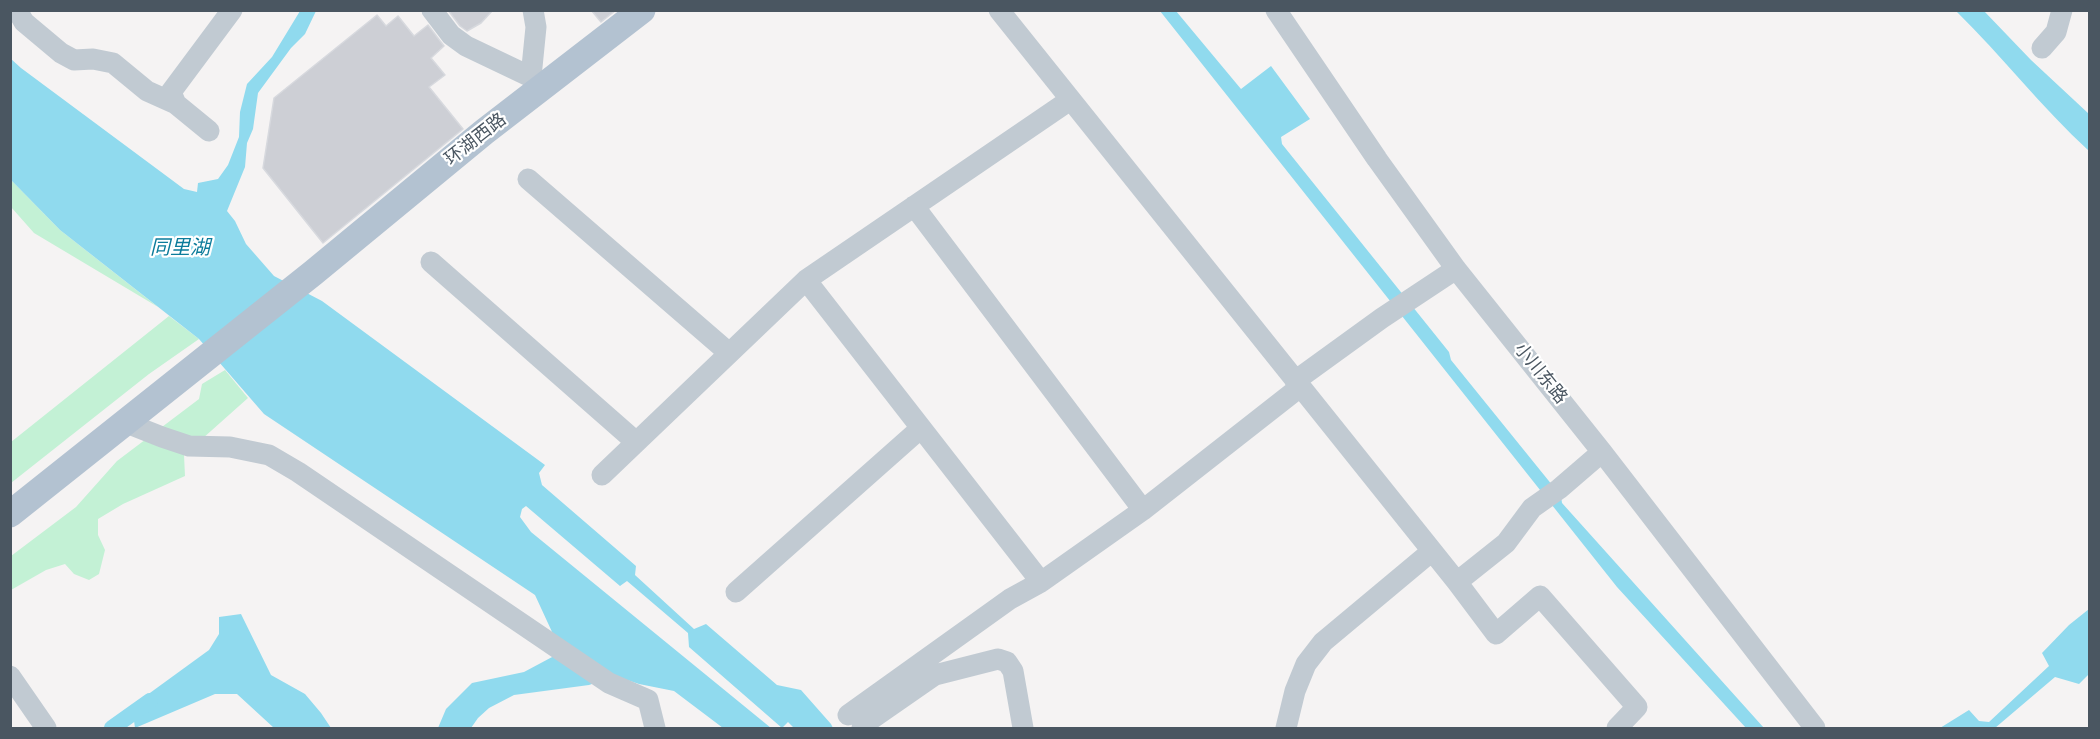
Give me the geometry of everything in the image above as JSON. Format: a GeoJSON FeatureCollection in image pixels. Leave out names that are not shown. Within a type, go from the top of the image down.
{"type":"FeatureCollection","features":[{"type":"Feature","properties":{"kind":"main road","name":"环湖西路"},"geometry":{"type":"LineString","coordinates":[[10,514],[313,273],[536,84],[642,10]]}},
{"type":"Feature","properties":{"kind":"street"},"geometry":{"type":"LineString","coordinates":[[17,10],[24,22],[61,53],[74,60],[93,59],[113,63],[147,91],[176,104],[209,130]]}},
{"type":"Feature","properties":{"kind":"street"},"geometry":{"type":"LineString","coordinates":[[176,104],[171,92],[232,10]]}},
{"type":"Feature","properties":{"kind":"street"},"geometry":{"type":"LineString","coordinates":[[432,10],[451,35],[466,46],[536,84],[536,27],[533,10]]}},
{"type":"Feature","properties":{"kind":"street"},"geometry":{"type":"LineString","coordinates":[[999,10],[1458,582],[1496,634],[1540,596],[1637,707],[1617,729]]}},
{"type":"Feature","properties":{"kind":"street","name":"小川东路"},"geometry":{"type":"LineString","coordinates":[[1276,10],[1377,159],[1456,269],[1602,452],[1815,729]]}},
{"type":"Feature","properties":{"kind":"street"},"geometry":{"type":"LineString","coordinates":[[2042,48],[2056,32],[2062,10]]}},
{"type":"Feature","properties":{"kind":"street"},"geometry":{"type":"LineString","coordinates":[[602,475],[806,280],[1070,100]]}},
{"type":"Feature","properties":{"kind":"street"},"geometry":{"type":"LineString","coordinates":[[528,178],[729,353]]}},
{"type":"Feature","properties":{"kind":"street"},"geometry":{"type":"LineString","coordinates":[[914,206],[1143,510]]}},
{"type":"Feature","properties":{"kind":"street"},"geometry":{"type":"LineString","coordinates":[[431,262],[636,442]]}},
{"type":"Feature","properties":{"kind":"street"},"geometry":{"type":"LineString","coordinates":[[855,722],[931,667],[1010,599],[1041,582],[1143,510],[1382,318],[1456,269]]}},
{"type":"Feature","properties":{"kind":"street"},"geometry":{"type":"LineString","coordinates":[[806,280],[1041,582]]}},
{"type":"Feature","properties":{"kind":"street"},"geometry":{"type":"LineString","coordinates":[[124,422],[189,446],[230,447],[269,455],[298,472],[609,683],[648,700],[655,729]]}},
{"type":"Feature","properties":{"kind":"street"},"geometry":{"type":"LineString","coordinates":[[736,592],[921,428]]}},
{"type":"Feature","properties":{"kind":"street"},"geometry":{"type":"LineString","coordinates":[[1458,582],[1506,543],[1532,508],[1559,489],[1602,452]]}},
{"type":"Feature","properties":{"kind":"street"},"geometry":{"type":"LineString","coordinates":[[1286,729],[1295,691],[1306,664],[1323,642],[1432,551]]}},
{"type":"Feature","properties":{"kind":"street"},"geometry":{"type":"LineString","coordinates":[[931,667],[998,659],[1007,662],[1013,671],[1023,729]]}},
{"type":"Feature","properties":{"kind":"street"},"geometry":{"type":"LineString","coordinates":[[10,676],[46,729]]}},
{"type":"Feature","properties":{"kind":"green space"},"geometry":{"type":"Polygon","coordinates":[[[11,180],[60,230],[158,307],[34,233],[11,207],[11,180]]]}},
{"type":"Feature","properties":{"kind":"green space"},"geometry":{"type":"Polygon","coordinates":[[[169,316],[199,339],[149,374],[11,483],[11,442],[169,316]]]}},
{"type":"Feature","properties":{"kind":"green space"},"geometry":{"type":"Polygon","coordinates":[[[225,370],[248,398],[184,455],[185,476],[123,504],[98,519],[98,535],[105,550],[99,574],[89,580],[74,574],[65,564],[46,570],[11,590],[11,556],[76,507],[117,461],[199,399],[202,384],[225,370]]]}},
{"type":"Feature","properties":{"kind":"water","name":"同里湖"},"geometry":{"type":"Polygon","coordinates":[[[300,11],[316,11],[305,34],[291,48],[258,93],[253,129],[247,143],[245,167],[227,211],[235,221],[246,244],[274,276],[322,301],[545,465],[539,473],[542,485],[636,566],[635,575],[694,629],[706,624],[777,685],[801,690],[833,728],[794,728],[788,722],[782,728],[689,647],[688,633],[627,581],[620,586],[526,506],[522,509],[520,517],[531,532],[771,728],[723,728],[674,691],[639,684],[615,676],[589,685],[514,695],[489,708],[471,728],[438,728],[446,709],[472,683],[524,672],[554,656],[553,634],[535,595],[264,414],[199,339],[60,230],[11,180],[10,58],[184,189],[197,192],[198,183],[218,179],[228,165],[239,137],[240,112],[247,84],[272,57],[300,11]]]}},
{"type":"Feature","properties":{"kind":"water"},"geometry":{"type":"Polygon","coordinates":[[[1160,11],[1176,11],[1241,89],[1271,66],[1310,119],[1281,137],[1282,144],[1449,352],[1451,360],[1561,496],[1562,503],[1764,728],[1746,728],[1617,587],[1160,11]]]}},
{"type":"Feature","properties":{"kind":"water"},"geometry":{"type":"Polygon","coordinates":[[[1956,11],[1984,11],[2031,60],[2089,114],[2089,151],[2055,117],[1956,11]]]}},
{"type":"Feature","properties":{"kind":"water"},"geometry":{"type":"Polygon","coordinates":[[[2089,609],[2089,674],[2079,684],[2055,677],[1995,728],[1940,728],[1969,710],[1979,721],[1989,722],[2049,666],[2042,653],[2069,625],[2089,609]]]}},
{"type":"Feature","properties":{"kind":"water"},"geometry":{"type":"Polygon","coordinates":[[[241,614],[271,675],[305,694],[331,728],[274,728],[237,694],[215,694],[135,728],[132,706],[209,650],[219,634],[219,617],[241,614]]]}},
{"type":"Feature","properties":{"kind":"building"},"geometry":{"type":"Polygon","coordinates":[[[448,10],[493,10],[481,23],[467,31],[460,26],[448,10]]]}},
{"type":"Feature","properties":{"kind":"building"},"geometry":{"type":"Polygon","coordinates":[[[591,10],[616,10],[601,22],[591,10]]]}},
{"type":"Feature","properties":{"kind":"building"},"geometry":{"type":"Polygon","coordinates":[[[377,15],[386,26],[398,16],[414,36],[428,25],[444,46],[431,58],[445,75],[429,87],[463,129],[323,243],[263,168],[274,98],[377,15]]]}},
{"type":"Feature","properties":{"kind":"waterway"},"geometry":{"type":"LineString","coordinates":[[112,728],[150,701]]}}]}
